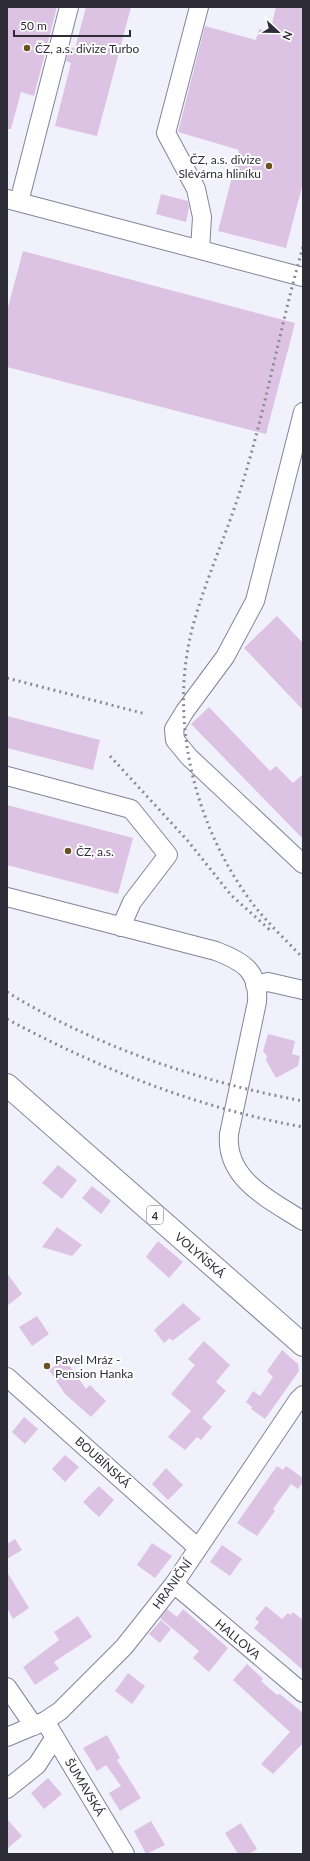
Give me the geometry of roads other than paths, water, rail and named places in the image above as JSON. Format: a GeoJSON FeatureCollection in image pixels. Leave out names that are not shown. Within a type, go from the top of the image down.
{"type":"FeatureCollection","features":[{"type":"Feature","properties":{"kind":"main road","name":"VOLYŇSKÁ"},"geometry":{"type":"LineString","coordinates":[[7,1085],[303,1345]]}},
{"type":"Feature","properties":{"kind":"street"},"geometry":{"type":"LineString","coordinates":[[69,7],[13,200],[303,277]]}},
{"type":"Feature","properties":{"kind":"street"},"geometry":{"type":"LineString","coordinates":[[199,7],[166,134],[196,189],[202,218],[200,250]]}},
{"type":"Feature","properties":{"kind":"street"},"geometry":{"type":"LineString","coordinates":[[303,412],[255,601],[225,657],[184,711],[174,729],[175,740],[189,757],[303,864]]}},
{"type":"Feature","properties":{"kind":"street"},"geometry":{"type":"LineString","coordinates":[[7,776],[131,809],[168,855],[132,902],[121,927]]}},
{"type":"Feature","properties":{"kind":"street"},"geometry":{"type":"LineString","coordinates":[[7,897],[231,957],[239,960],[249,970],[255,985],[256,1002],[229,1134],[229,1148],[236,1170],[249,1185],[303,1222]]}},
{"type":"Feature","properties":{"kind":"street"},"geometry":{"type":"LineString","coordinates":[[255,985],[268,982],[303,990]]}},
{"type":"Feature","properties":{"kind":"street","name":"BOUBÍNSKÁ"},"geometry":{"type":"LineString","coordinates":[[7,1377],[198,1548]]}},
{"type":"Feature","properties":{"kind":"street","name":"HRANIČNÍ"},"geometry":{"type":"LineString","coordinates":[[7,1737],[39,1723],[60,1711],[124,1647],[174,1584],[293,1407],[303,1395]]}},
{"type":"Feature","properties":{"kind":"street","name":"HALLOVA"},"geometry":{"type":"LineString","coordinates":[[174,1584],[303,1694]]}},
{"type":"Feature","properties":{"kind":"street","name":"ŠUMAVSKÁ"},"geometry":{"type":"LineString","coordinates":[[7,1687],[39,1723],[55,1737],[125,1854]]}},
{"type":"Feature","properties":{"kind":"street"},"geometry":{"type":"LineString","coordinates":[[7,1789],[37,1765],[55,1737]]}},
{"type":"Feature","properties":{"kind":"railway"},"geometry":{"type":"LineString","coordinates":[[303,247],[250,458],[194,622],[187,657],[184,693],[185,729],[190,764],[199,799],[212,833],[228,866],[247,896],[267,920],[303,958]]}},
{"type":"Feature","properties":{"kind":"railway"},"geometry":{"type":"LineString","coordinates":[[7,678],[146,714]]}},
{"type":"Feature","properties":{"kind":"railway"},"geometry":{"type":"LineString","coordinates":[[110,756],[188,841],[231,895],[271,931]]}},
{"type":"Feature","properties":{"kind":"railway"},"geometry":{"type":"LineString","coordinates":[[7,992],[76,1030],[150,1060],[226,1084],[303,1101]]}},
{"type":"Feature","properties":{"kind":"railway"},"geometry":{"type":"LineString","coordinates":[[7,1019],[78,1054],[150,1085],[226,1109],[303,1127]]}},
{"type":"Feature","properties":{"kind":"place","name":"ČZ, a.s. divize Turbo"},"geometry":{"type":"Point","coordinates":[27,48]}},
{"type":"Feature","properties":{"kind":"place","name":"ČZ, a.s. divize Slévárna hliníku"},"geometry":{"type":"Point","coordinates":[269,166]}},
{"type":"Feature","properties":{"kind":"place","name":"ČZ, a.s."},"geometry":{"type":"Point","coordinates":[68,851]}},
{"type":"Feature","properties":{"kind":"place","name":"Pavel Mráz - Pension Hanka"},"geometry":{"type":"Point","coordinates":[47,1366]}}]}
